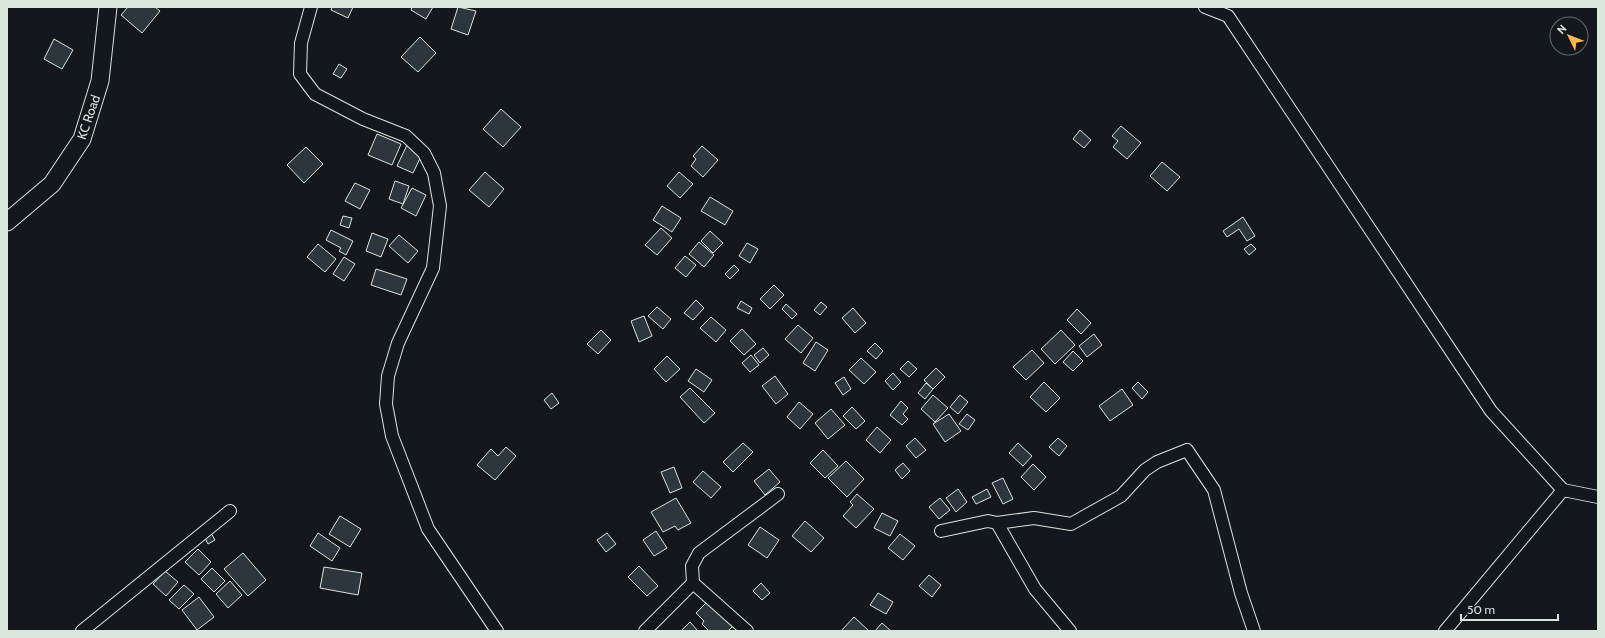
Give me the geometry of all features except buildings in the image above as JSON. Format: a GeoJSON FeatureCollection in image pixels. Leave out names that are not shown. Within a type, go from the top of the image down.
{"type":"FeatureCollection","features":[{"type":"Feature","properties":{"kind":"main road","name":"KC Road"},"geometry":{"type":"LineString","coordinates":[[7,222],[52,184],[82,139],[100,81],[108,7]]}},
{"type":"Feature","properties":{"kind":"street"},"geometry":{"type":"LineString","coordinates":[[311,7],[301,43],[300,74],[303,79],[315,94],[363,119],[406,136],[424,153],[434,173],[440,206],[433,268],[398,343],[388,376],[386,404],[392,436],[428,529],[498,631]]}},
{"type":"Feature","properties":{"kind":"street"},"geometry":{"type":"LineString","coordinates":[[1205,7],[1228,16],[1491,411],[1563,490],[1598,497]]}},
{"type":"Feature","properties":{"kind":"street"},"geometry":{"type":"LineString","coordinates":[[940,531],[988,521],[997,523],[1034,518],[1071,524],[1121,496],[1145,470],[1157,462],[1187,450],[1214,490],[1241,593],[1254,631]]}},
{"type":"Feature","properties":{"kind":"street"},"geometry":{"type":"LineString","coordinates":[[1445,631],[1563,490]]}},
{"type":"Feature","properties":{"kind":"street"},"geometry":{"type":"LineString","coordinates":[[747,631],[693,583],[692,566],[699,554],[778,494]]}},
{"type":"Feature","properties":{"kind":"street"},"geometry":{"type":"LineString","coordinates":[[82,631],[230,511]]}},
{"type":"Feature","properties":{"kind":"street"},"geometry":{"type":"LineString","coordinates":[[997,523],[1035,589],[1070,631]]}},
{"type":"Feature","properties":{"kind":"street"},"geometry":{"type":"LineString","coordinates":[[645,631],[693,583]]}}]}
